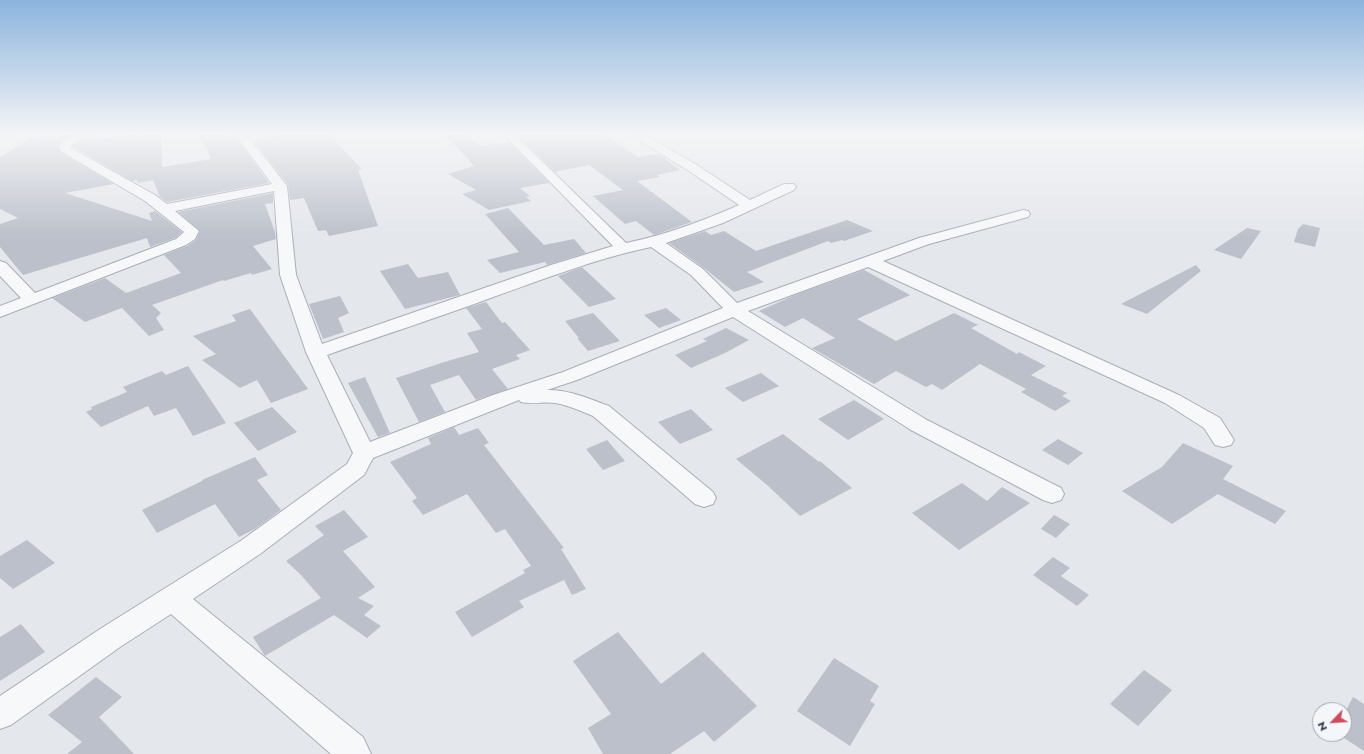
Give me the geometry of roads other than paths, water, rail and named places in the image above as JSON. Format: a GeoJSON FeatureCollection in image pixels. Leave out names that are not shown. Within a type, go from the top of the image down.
{"type":"FeatureCollection","features":[{"type":"Feature","properties":{"kind":"street"},"geometry":{"type":"LineString","coordinates":[[0,312],[181,242],[190,236],[192,231],[165,209],[150,198],[98,168]]}},
{"type":"Feature","properties":{"kind":"street"},"geometry":{"type":"LineString","coordinates":[[267,168],[280,186],[288,275],[316,352],[364,453]]}},
{"type":"Feature","properties":{"kind":"street"},"geometry":{"type":"LineString","coordinates":[[542,168],[623,248]]}},
{"type":"Feature","properties":{"kind":"street"},"geometry":{"type":"LineString","coordinates":[[693,168],[750,206]]}},
{"type":"Feature","properties":{"kind":"street"},"geometry":{"type":"LineString","coordinates":[[165,209],[280,186]]}},
{"type":"Feature","properties":{"kind":"street"},"geometry":{"type":"LineString","coordinates":[[316,352],[489,293],[557,268],[623,248],[654,242],[718,220],[789,187]]}},
{"type":"Feature","properties":{"kind":"street"},"geometry":{"type":"LineString","coordinates":[[0,714],[110,638],[251,547],[356,469],[364,453],[500,399],[570,376],[734,310],[924,241],[1023,214]]}},
{"type":"Feature","properties":{"kind":"street"},"geometry":{"type":"LineString","coordinates":[[654,242],[697,272],[734,310],[919,425],[1052,494]]}},
{"type":"Feature","properties":{"kind":"street"},"geometry":{"type":"LineString","coordinates":[[869,261],[1172,399],[1212,423],[1223,440]]}},
{"type":"Feature","properties":{"kind":"street"},"geometry":{"type":"LineString","coordinates":[[0,266],[32,300]]}},
{"type":"Feature","properties":{"kind":"street"},"geometry":{"type":"LineString","coordinates":[[500,399],[554,396],[581,402],[601,412],[704,498]]}},
{"type":"Feature","properties":{"kind":"street"},"geometry":{"type":"LineString","coordinates":[[172,598],[351,749],[354,754]]}}]}
